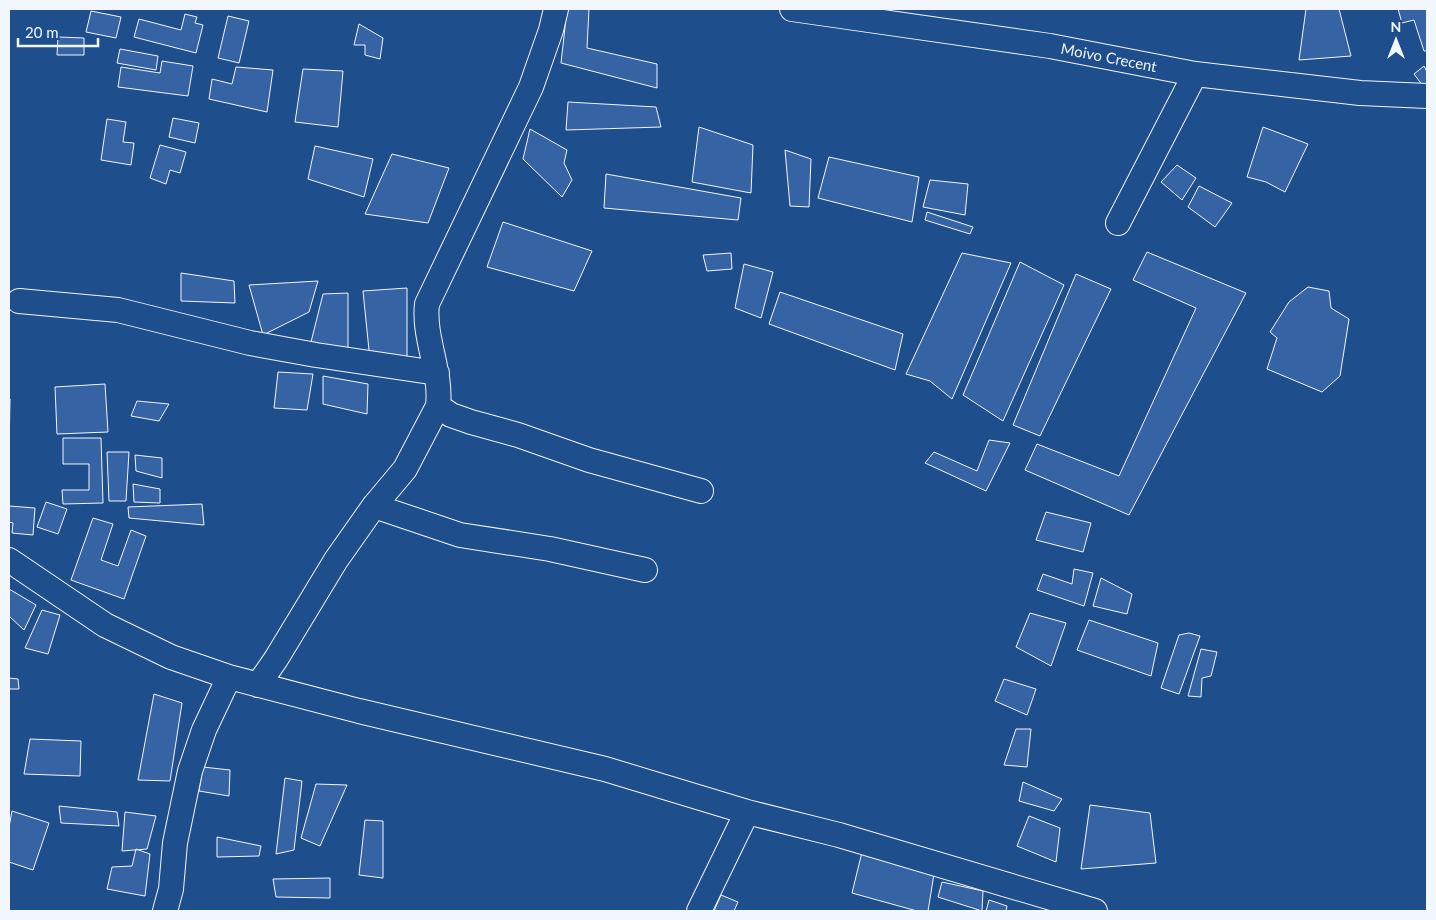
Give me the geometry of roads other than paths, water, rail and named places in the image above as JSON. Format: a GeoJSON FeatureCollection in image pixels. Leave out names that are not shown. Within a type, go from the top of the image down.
{"type":"FeatureCollection","features":[{"type":"Feature","properties":{"kind":"street"},"geometry":{"type":"LineString","coordinates":[[258,685],[276,659],[336,560],[374,506],[405,469],[438,406],[440,394],[428,332],[427,304],[531,87],[551,30],[556,9]]}},
{"type":"Feature","properties":{"kind":"street","name":"Moivo Crecent"},"geometry":{"type":"LineString","coordinates":[[792,9],[1050,46],[1195,74],[1360,93],[1427,96]]}},
{"type":"Feature","properties":{"kind":"street"},"geometry":{"type":"LineString","coordinates":[[1118,223],[1195,74]]}},
{"type":"Feature","properties":{"kind":"street"},"geometry":{"type":"LineString","coordinates":[[19,301],[118,310],[250,343],[436,373]]}},
{"type":"Feature","properties":{"kind":"street"},"geometry":{"type":"LineString","coordinates":[[438,406],[451,415],[471,422],[518,435],[589,460],[701,491]]}},
{"type":"Feature","properties":{"kind":"street"},"geometry":{"type":"LineString","coordinates":[[374,506],[460,535],[550,549],[645,570]]}},
{"type":"Feature","properties":{"kind":"street"},"geometry":{"type":"LineString","coordinates":[[9,560],[106,625],[171,657],[229,677],[359,711],[605,769],[747,812],[839,835],[1095,911]]}},
{"type":"Feature","properties":{"kind":"street"},"geometry":{"type":"LineString","coordinates":[[165,911],[171,889],[175,843],[190,771],[204,730],[229,677]]}},
{"type":"Feature","properties":{"kind":"street"},"geometry":{"type":"LineString","coordinates":[[699,911],[747,812]]}}]}
